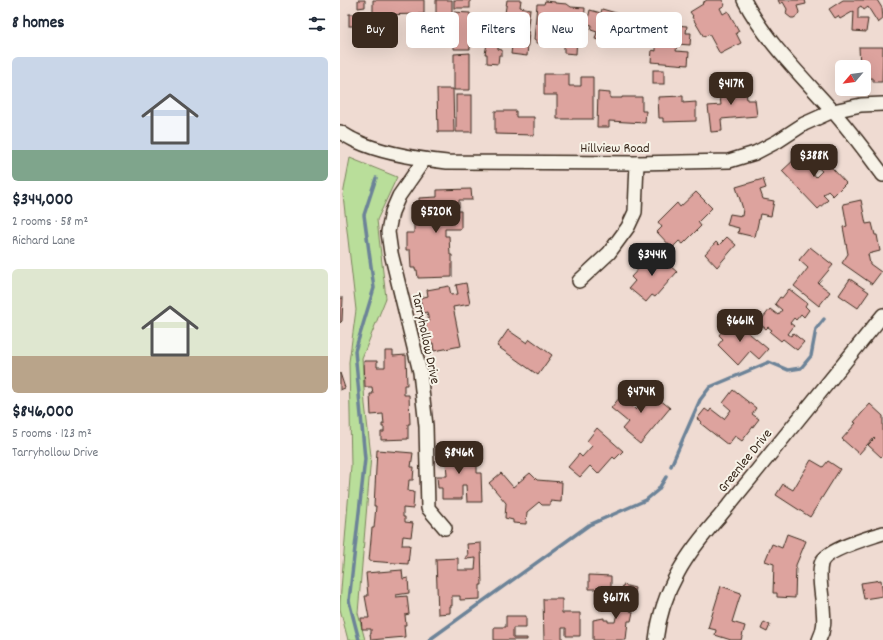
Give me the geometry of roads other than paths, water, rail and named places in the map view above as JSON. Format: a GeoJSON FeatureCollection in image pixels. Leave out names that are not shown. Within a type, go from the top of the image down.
{"type":"FeatureCollection","features":[{"type":"Feature","properties":{"kind":"street"},"geometry":{"type":"LineString","coordinates":[[744,0],[777,49],[833,111],[883,175]]}},
{"type":"Feature","properties":{"kind":"street","name":"Hillview Road"},"geometry":{"type":"LineString","coordinates":[[340,132],[356,142],[383,150],[424,160],[447,162],[637,163],[729,161],[755,152],[778,141],[804,124],[833,111],[861,105],[883,104]]}},
{"type":"Feature","properties":{"kind":"street","name":"Tarryhollow Drive"},"geometry":{"type":"LineString","coordinates":[[424,160],[399,196],[392,212],[388,232],[391,253],[420,372],[426,426],[428,508],[445,528]]}},
{"type":"Feature","properties":{"kind":"street"},"geometry":{"type":"LineString","coordinates":[[579,281],[609,253],[628,227],[635,212],[637,163]]}},
{"type":"Feature","properties":{"kind":"street","name":"Greenlee Drive"},"geometry":{"type":"LineString","coordinates":[[656,640],[658,623],[668,593],[680,566],[698,539],[720,516],[883,314]]}},
{"type":"Feature","properties":{"kind":"street"},"geometry":{"type":"LineString","coordinates":[[819,640],[824,631],[820,580],[821,564],[824,558],[835,551],[883,533]]}},
{"type":"Feature","properties":{"kind":"waterway"},"geometry":{"type":"LineString","coordinates":[[359,640],[349,601],[365,459],[355,351],[374,288],[364,215],[376,178]]}},
{"type":"Feature","properties":{"kind":"waterway"},"geometry":{"type":"LineString","coordinates":[[671,466],[700,400],[710,387],[769,362],[788,370],[801,368],[811,356],[816,329],[824,319]]}},
{"type":"Feature","properties":{"kind":"waterway"},"geometry":{"type":"LineString","coordinates":[[429,640],[589,525],[646,500],[658,490],[666,477]]}}]}
